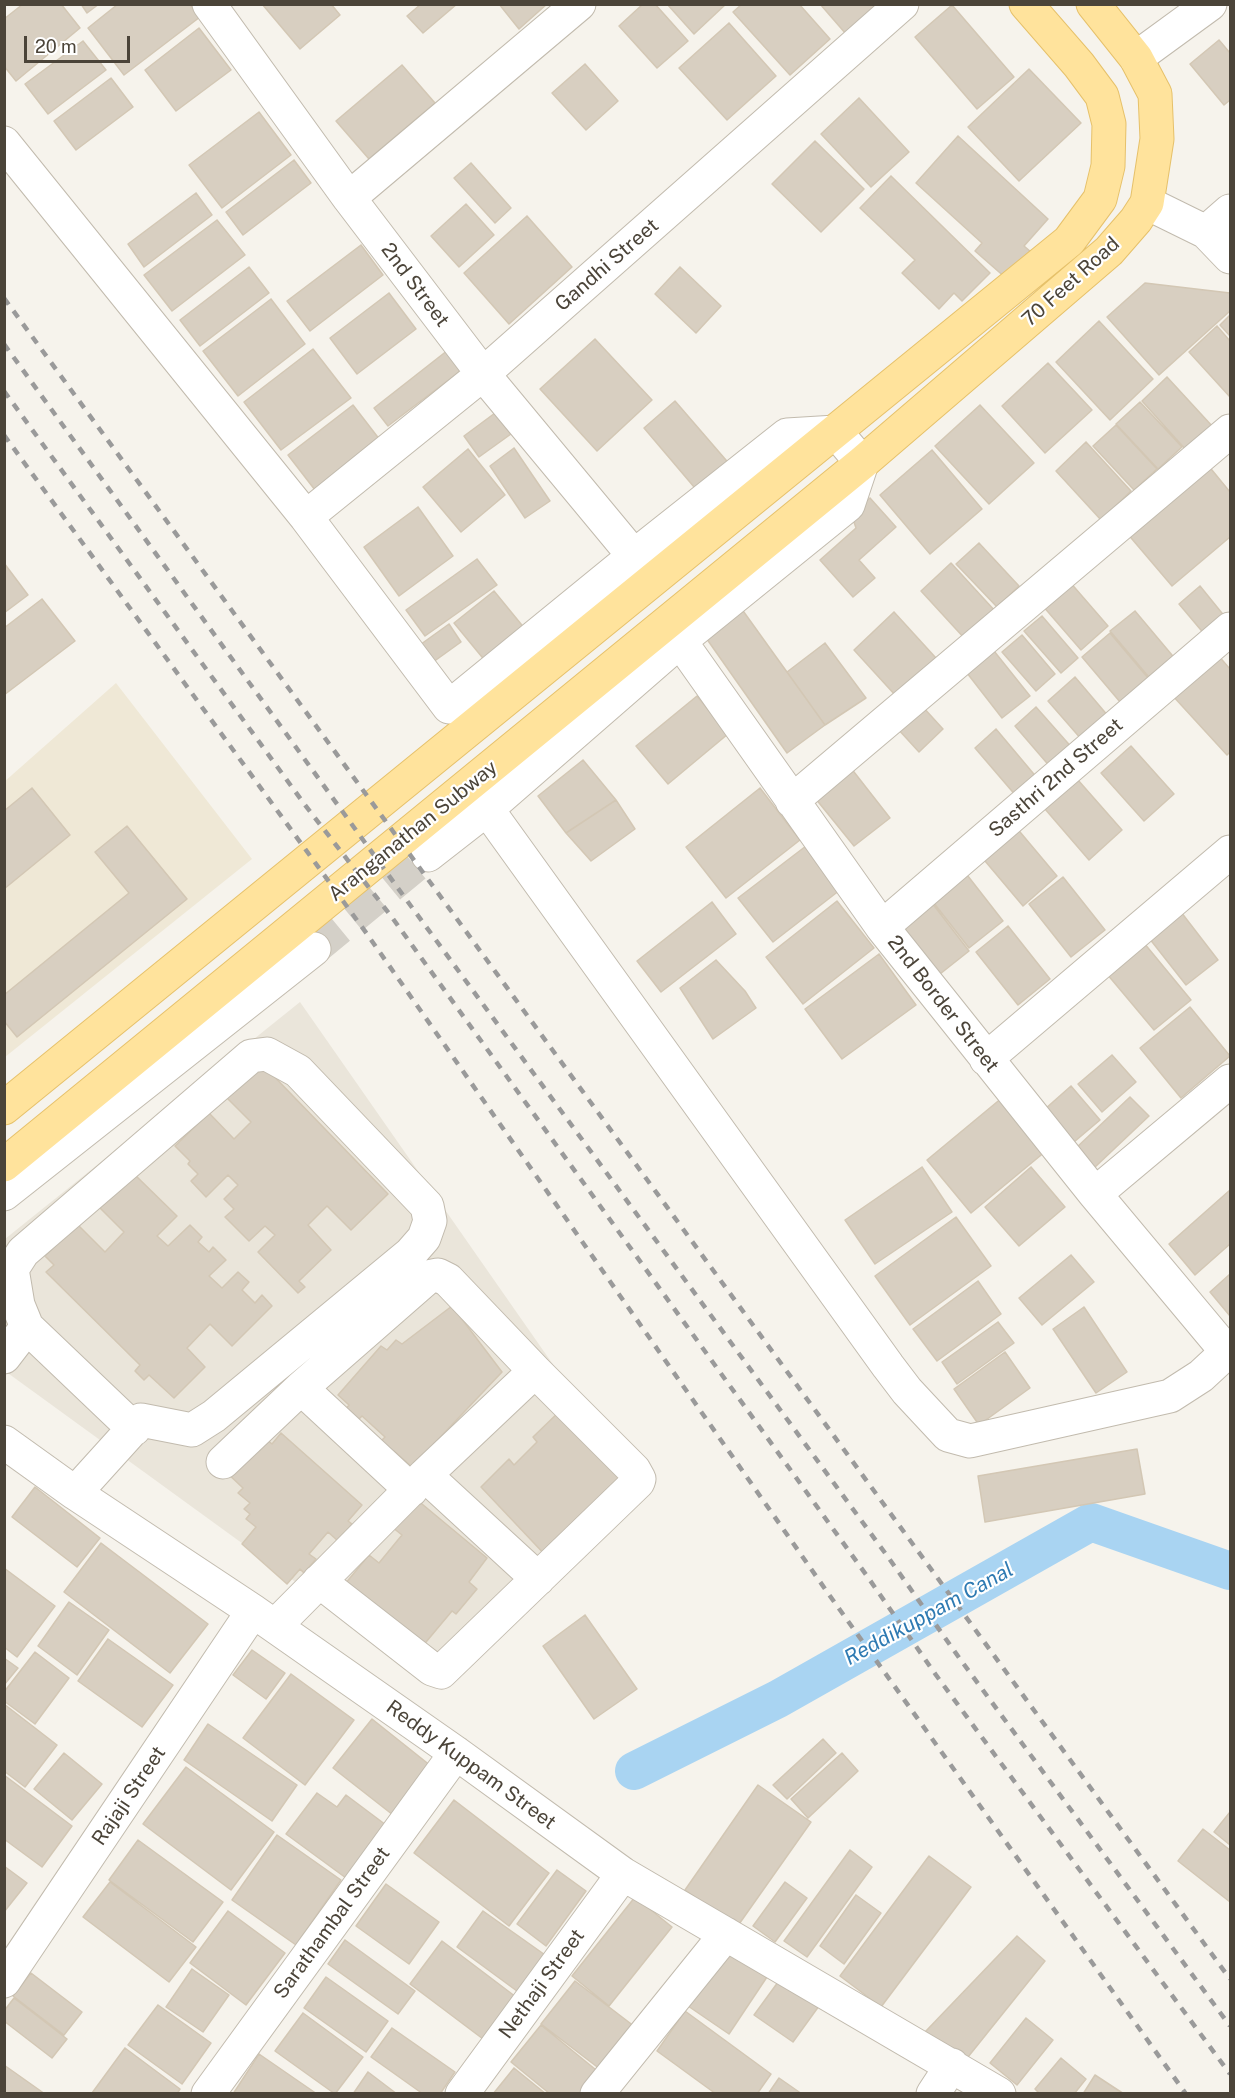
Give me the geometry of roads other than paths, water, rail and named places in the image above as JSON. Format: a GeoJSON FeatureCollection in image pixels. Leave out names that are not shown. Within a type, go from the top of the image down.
{"type":"FeatureCollection","features":[{"type":"Feature","properties":{"kind":"main road"},"geometry":{"type":"LineString","coordinates":[[4,1108],[1069,241],[1100,199],[1108,166],[1110,124],[1102,96],[1079,65],[1026,4]]}},
{"type":"Feature","properties":{"kind":"main road","name":"70 Feet Road"},"geometry":{"type":"LineString","coordinates":[[821,497],[1109,251],[1147,204],[1156,139],[1155,94],[1136,58],[1093,4]]}},
{"type":"Feature","properties":{"kind":"main road","name":"Aranganathan Subway"},"geometry":{"type":"LineString","coordinates":[[4,1165],[821,497]]}},
{"type":"Feature","properties":{"kind":"street","name":"2nd Street"},"geometry":{"type":"LineString","coordinates":[[209,4],[349,198],[483,374],[634,556]]}},
{"type":"Feature","properties":{"kind":"street"},"geometry":{"type":"LineString","coordinates":[[349,198],[579,4]]}},
{"type":"Feature","properties":{"kind":"street","name":"Gandhi Street"},"geometry":{"type":"LineString","coordinates":[[306,518],[483,374],[902,4]]}},
{"type":"Feature","properties":{"kind":"street"},"geometry":{"type":"LineString","coordinates":[[1136,58],[1210,4]]}},
{"type":"Feature","properties":{"kind":"street"},"geometry":{"type":"LineString","coordinates":[[4,143],[306,518],[449,707],[787,435],[836,432],[862,463],[848,505],[680,641],[487,809],[428,855]]}},
{"type":"Feature","properties":{"kind":"street"},"geometry":{"type":"LineString","coordinates":[[1147,204],[1206,232],[1230,256]]}},
{"type":"Feature","properties":{"kind":"street"},"geometry":{"type":"LineString","coordinates":[[1206,232],[1230,211]]}},
{"type":"Feature","properties":{"kind":"street"},"geometry":{"type":"LineString","coordinates":[[792,801],[1230,430]]}},
{"type":"Feature","properties":{"kind":"street","name":"Sasthri 2nd Street"},"geometry":{"type":"LineString","coordinates":[[882,927],[1230,630]]}},
{"type":"Feature","properties":{"kind":"street","name":"2nd Border Street"},"geometry":{"type":"LineString","coordinates":[[680,641],[882,927],[1095,1194],[1228,1350]]}},
{"type":"Feature","properties":{"kind":"street"},"geometry":{"type":"LineString","coordinates":[[487,809],[888,1366],[919,1405],[948,1435],[970,1441],[1170,1396],[1201,1376],[1228,1350]]}},
{"type":"Feature","properties":{"kind":"street"},"geometry":{"type":"LineString","coordinates":[[986,1059],[1230,852]]}},
{"type":"Feature","properties":{"kind":"street"},"geometry":{"type":"LineString","coordinates":[[4,1194],[314,949]]}},
{"type":"Feature","properties":{"kind":"street"},"geometry":{"type":"LineString","coordinates":[[75,1493],[134,1429],[141,1420],[192,1431],[410,1254],[424,1238],[430,1221],[427,1206],[298,1071],[267,1054],[251,1056],[23,1252],[12,1269],[18,1305],[27,1327],[134,1429]]}},
{"type":"Feature","properties":{"kind":"street"},"geometry":{"type":"LineString","coordinates":[[1095,1194],[1230,1081]]}},
{"type":"Feature","properties":{"kind":"street"},"geometry":{"type":"LineString","coordinates":[[223,1462],[301,1388],[428,1277],[438,1275],[448,1280],[634,1470],[639,1479],[441,1672],[437,1672],[319,1581]]}},
{"type":"Feature","properties":{"kind":"street"},"geometry":{"type":"LineString","coordinates":[[4,1357],[27,1327]]}},
{"type":"Feature","properties":{"kind":"street","name":"Rajaji Street"},"geometry":{"type":"LineString","coordinates":[[4,1981],[264,1618],[319,1581],[535,1371]]}},
{"type":"Feature","properties":{"kind":"street"},"geometry":{"type":"LineString","coordinates":[[301,1388],[538,1579]]}},
{"type":"Feature","properties":{"kind":"street","name":"Reddy Kuppam Street"},"geometry":{"type":"LineString","coordinates":[[7,1448],[264,1618],[623,1874],[999,2094]]}},
{"type":"Feature","properties":{"kind":"street","name":"Sarathambal Street"},"geometry":{"type":"LineString","coordinates":[[208,2094],[456,1753]]}},
{"type":"Feature","properties":{"kind":"street","name":"Nethaji Street"},"geometry":{"type":"LineString","coordinates":[[462,2094],[623,1874]]}},
{"type":"Feature","properties":{"kind":"street"},"geometry":{"type":"LineString","coordinates":[[597,2094],[726,1934]]}},
{"type":"Feature","properties":{"kind":"street"},"geometry":{"type":"LineString","coordinates":[[933,2094],[952,2065]]}},
{"type":"Feature","properties":{"kind":"waterway","name":"Reddikuppam Canal"},"geometry":{"type":"LineString","coordinates":[[634,1771],[778,1699],[1091,1522],[1230,1571]]}},
{"type":"Feature","properties":{"kind":"tunnel"},"geometry":{"type":"LineString","coordinates":[[314,949],[428,855]]}},
{"type":"Feature","properties":{"kind":"railway"},"geometry":{"type":"LineString","coordinates":[[4,298],[1230,1979]]}},
{"type":"Feature","properties":{"kind":"railway"},"geometry":{"type":"LineString","coordinates":[[4,344],[408,902],[1230,2026]]}},
{"type":"Feature","properties":{"kind":"railway"},"geometry":{"type":"LineString","coordinates":[[4,391],[305,805],[391,916],[936,1675],[1230,2074]]}},
{"type":"Feature","properties":{"kind":"railway"},"geometry":{"type":"LineString","coordinates":[[4,435],[367,934],[830,1596],[1186,2094]]}}]}
